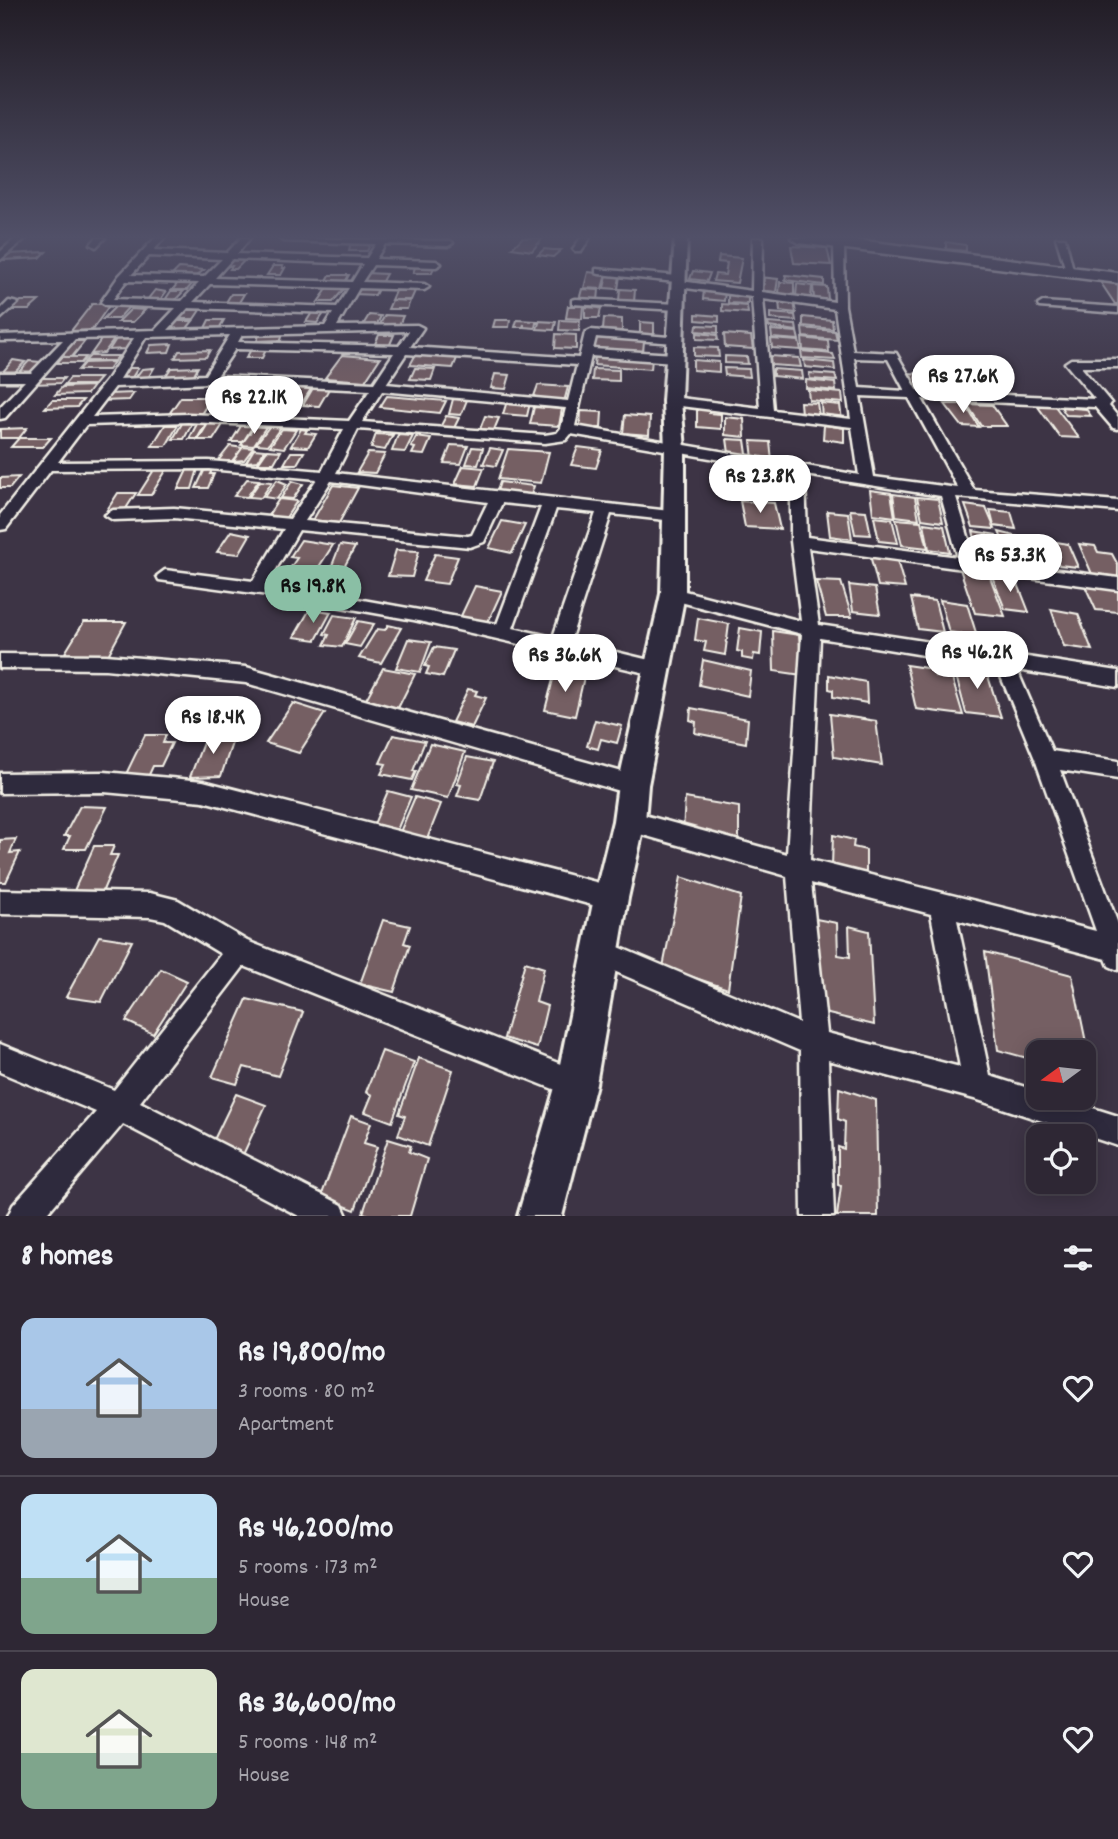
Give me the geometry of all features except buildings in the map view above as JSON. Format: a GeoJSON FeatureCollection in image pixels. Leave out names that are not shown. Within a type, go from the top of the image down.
{"type":"FeatureCollection","features":[{"type":"Feature","properties":{"kind":"street"},"geometry":{"type":"LineString","coordinates":[[111,295],[106,302],[339,310]]}},
{"type":"Feature","properties":{"kind":"street"},"geometry":{"type":"LineString","coordinates":[[159,333],[193,295]]}},
{"type":"Feature","properties":{"kind":"street"},"geometry":{"type":"LineString","coordinates":[[330,328],[349,295]]}},
{"type":"Feature","properties":{"kind":"street"},"geometry":{"type":"LineString","coordinates":[[576,302],[638,295]]}},
{"type":"Feature","properties":{"kind":"street"},"geometry":{"type":"LineString","coordinates":[[540,1216],[576,1084],[611,898],[629,821],[633,785],[673,594],[675,449],[672,401],[678,295]]}},
{"type":"Feature","properties":{"kind":"street"},"geometry":{"type":"LineString","coordinates":[[757,295],[767,413]]}},
{"type":"Feature","properties":{"kind":"street"},"geometry":{"type":"LineString","coordinates":[[762,295],[840,306]]}},
{"type":"Feature","properties":{"kind":"street"},"geometry":{"type":"LineString","coordinates":[[840,295],[867,481]]}},
{"type":"Feature","properties":{"kind":"street"},"geometry":{"type":"LineString","coordinates":[[0,316],[13,303]]}},
{"type":"Feature","properties":{"kind":"street"},"geometry":{"type":"LineString","coordinates":[[1043,305],[1118,310]]}},
{"type":"Feature","properties":{"kind":"street"},"geometry":{"type":"LineString","coordinates":[[0,338],[74,334],[417,328],[353,425],[327,476],[258,586]]}},
{"type":"Feature","properties":{"kind":"street"},"geometry":{"type":"LineString","coordinates":[[209,379],[238,331]]}},
{"type":"Feature","properties":{"kind":"street"},"geometry":{"type":"LineString","coordinates":[[0,525],[83,421],[143,333]]}},
{"type":"Feature","properties":{"kind":"street"},"geometry":{"type":"LineString","coordinates":[[83,421],[188,418],[353,425],[545,439],[561,437],[568,429],[591,333],[674,349]]}},
{"type":"Feature","properties":{"kind":"street"},"geometry":{"type":"LineString","coordinates":[[0,415],[74,334]]}},
{"type":"Feature","properties":{"kind":"street"},"geometry":{"type":"LineString","coordinates":[[231,345],[586,357],[674,349]]}},
{"type":"Feature","properties":{"kind":"street"},"geometry":{"type":"LineString","coordinates":[[847,354],[892,356],[969,494]]}},
{"type":"Feature","properties":{"kind":"street"},"geometry":{"type":"LineString","coordinates":[[1118,363],[1071,363],[1107,403],[1118,425]]}},
{"type":"Feature","properties":{"kind":"street"},"geometry":{"type":"LineString","coordinates":[[0,377],[35,377]]}},
{"type":"Feature","properties":{"kind":"street"},"geometry":{"type":"LineString","coordinates":[[111,383],[209,379],[379,387],[573,405]]}},
{"type":"Feature","properties":{"kind":"street"},"geometry":{"type":"LineString","coordinates":[[853,392],[1107,403]]}},
{"type":"Feature","properties":{"kind":"street"},"geometry":{"type":"LineString","coordinates":[[672,401],[858,424]]}},
{"type":"Feature","properties":{"kind":"street"},"geometry":{"type":"LineString","coordinates":[[568,429],[867,481],[1117,509]]}},
{"type":"Feature","properties":{"kind":"street"},"geometry":{"type":"LineString","coordinates":[[47,466],[209,465],[674,516]]}},
{"type":"Feature","properties":{"kind":"street"},"geometry":{"type":"LineString","coordinates":[[798,470],[799,541],[811,630],[798,868],[814,1043],[818,1216]]}},
{"type":"Feature","properties":{"kind":"street"},"geometry":{"type":"LineString","coordinates":[[947,492],[968,564]]}},
{"type":"Feature","properties":{"kind":"street"},"geometry":{"type":"LineString","coordinates":[[113,515],[174,513],[470,542],[478,538],[497,498]]}},
{"type":"Feature","properties":{"kind":"street"},"geometry":{"type":"LineString","coordinates":[[503,631],[551,502]]}},
{"type":"Feature","properties":{"kind":"street"},"geometry":{"type":"LineString","coordinates":[[559,645],[606,509]]}},
{"type":"Feature","properties":{"kind":"street"},"geometry":{"type":"LineString","coordinates":[[799,541],[1118,584]]}},
{"type":"Feature","properties":{"kind":"street"},"geometry":{"type":"LineString","coordinates":[[165,576],[258,586],[503,631],[659,670]]}},
{"type":"Feature","properties":{"kind":"street"},"geometry":{"type":"LineString","coordinates":[[673,594],[811,630],[1118,679]]}},
{"type":"Feature","properties":{"kind":"street"},"geometry":{"type":"LineString","coordinates":[[1003,660],[1045,759],[1117,952]]}},
{"type":"Feature","properties":{"kind":"street"},"geometry":{"type":"LineString","coordinates":[[0,661],[106,662],[246,675],[633,785]]}},
{"type":"Feature","properties":{"kind":"street"},"geometry":{"type":"LineString","coordinates":[[1045,759],[1118,770]]}},
{"type":"Feature","properties":{"kind":"street"},"geometry":{"type":"LineString","coordinates":[[0,783],[104,782],[203,791],[611,898]]}},
{"type":"Feature","properties":{"kind":"street"},"geometry":{"type":"LineString","coordinates":[[629,821],[1117,952]]}},
{"type":"Feature","properties":{"kind":"street"},"geometry":{"type":"LineString","coordinates":[[0,902],[150,905],[169,909],[239,951],[576,1084]]}},
{"type":"Feature","properties":{"kind":"street"},"geometry":{"type":"LineString","coordinates":[[941,904],[978,1086]]}},
{"type":"Feature","properties":{"kind":"street"},"geometry":{"type":"LineString","coordinates":[[24,1216],[119,1107],[239,951]]}},
{"type":"Feature","properties":{"kind":"street"},"geometry":{"type":"LineString","coordinates":[[601,953],[814,1043],[978,1086],[1118,1131]]}},
{"type":"Feature","properties":{"kind":"street"},"geometry":{"type":"LineString","coordinates":[[0,1058],[119,1107],[331,1216]]}}]}
